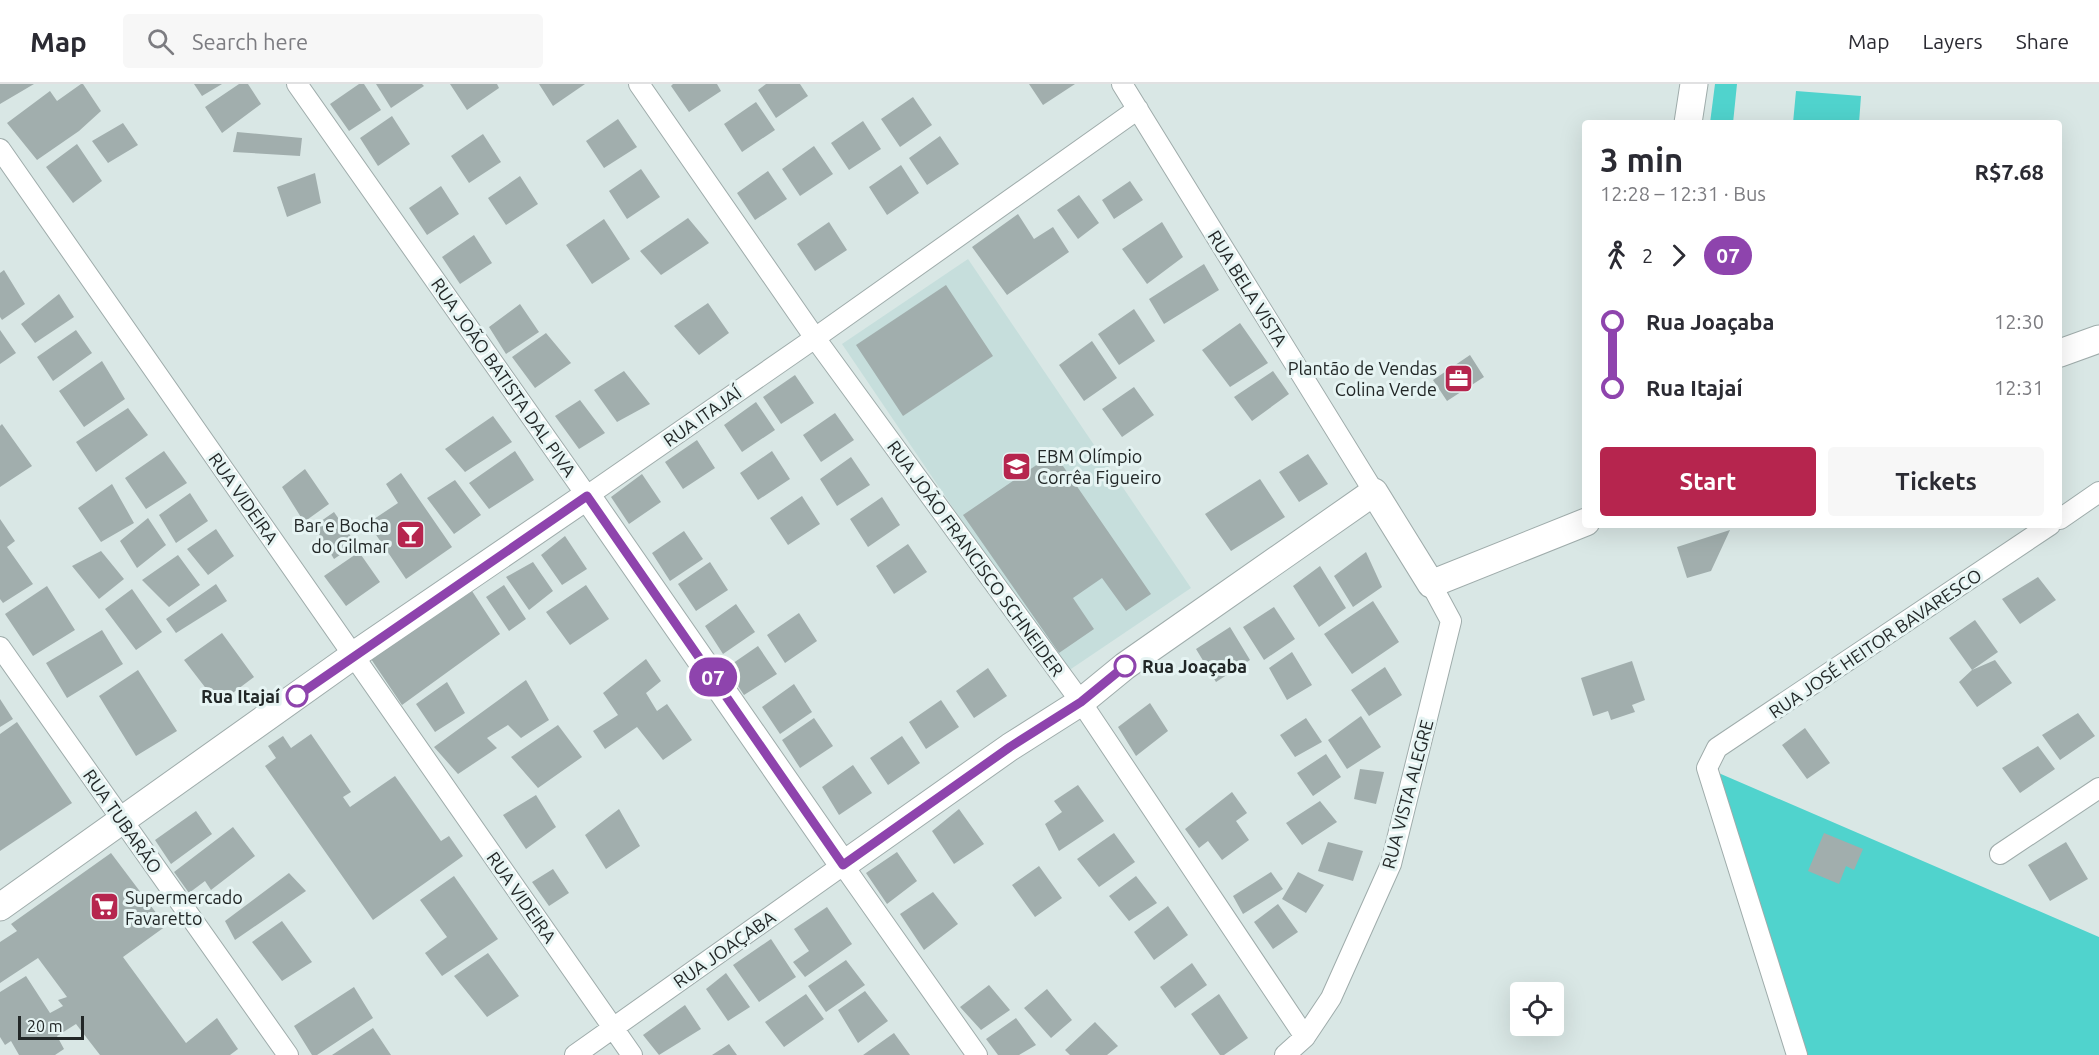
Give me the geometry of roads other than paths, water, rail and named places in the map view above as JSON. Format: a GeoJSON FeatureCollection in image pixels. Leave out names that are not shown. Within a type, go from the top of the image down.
{"type":"FeatureCollection","features":[{"type":"Feature","properties":{"kind":"street","name":"RUA JOÃO BATISTA DAL PIVA"},"geometry":{"type":"LineString","coordinates":[[297,84],[977,1055]]}},
{"type":"Feature","properties":{"kind":"street","name":"RUA JOÃO FRANCISCO SCHNEIDER"},"geometry":{"type":"LineString","coordinates":[[639,84],[815,338],[1081,702],[1305,1036]]}},
{"type":"Feature","properties":{"kind":"street","name":"RUA BELA VISTA"},"geometry":{"type":"LineString","coordinates":[[1122,84],[1431,584]]}},
{"type":"Feature","properties":{"kind":"street"},"geometry":{"type":"LineString","coordinates":[[1688,120],[1694,84]]}},
{"type":"Feature","properties":{"kind":"street","name":"RUA ITAJAÍ"},"geometry":{"type":"LineString","coordinates":[[0,907],[354,655],[815,338],[1138,109]]}},
{"type":"Feature","properties":{"kind":"street","name":"RUA VIDEIRA"},"geometry":{"type":"LineString","coordinates":[[0,149],[632,1055]]}},
{"type":"Feature","properties":{"kind":"street"},"geometry":{"type":"LineString","coordinates":[[2062,352],[2099,339]]}},
{"type":"Feature","properties":{"kind":"street","name":"RUA JOAÇABA"},"geometry":{"type":"LineString","coordinates":[[575,1055],[1010,747],[1081,702],[1125,666],[1374,492]]}},
{"type":"Feature","properties":{"kind":"street"},"geometry":{"type":"LineString","coordinates":[[2062,518],[2099,492]]}},
{"type":"Feature","properties":{"kind":"street"},"geometry":{"type":"LineString","coordinates":[[1431,584],[1582,524]]}},
{"type":"Feature","properties":{"kind":"street","name":"RUA JOSÉ HEITOR BAVARESCO"},"geometry":{"type":"LineString","coordinates":[[1797,1055],[1707,768],[1717,748],[2046,528]]}},
{"type":"Feature","properties":{"kind":"street","name":"RUA VISTA ALEGRE"},"geometry":{"type":"LineString","coordinates":[[1285,1055],[1305,1036],[1331,998],[1391,864],[1451,621],[1431,584]]}},
{"type":"Feature","properties":{"kind":"street","name":"RUA TUBARÃO"},"geometry":{"type":"LineString","coordinates":[[0,647],[288,1055]]}},
{"type":"Feature","properties":{"kind":"street"},"geometry":{"type":"LineString","coordinates":[[2000,854],[2099,788]]}},
{"type":"Feature","properties":{"kind":"place","name":"Plantão de Vendas Colina Verde"},"geometry":{"type":"Point","coordinates":[1458,378]}},
{"type":"Feature","properties":{"kind":"place","name":"EBM Olímpio Corrêa Figueiro"},"geometry":{"type":"Point","coordinates":[1016,466]}},
{"type":"Feature","properties":{"kind":"place","name":"Bar e Bocha do Gilmar"},"geometry":{"type":"Point","coordinates":[410,535]}},
{"type":"Feature","properties":{"kind":"place","name":"Rua Joaçaba"},"geometry":{"type":"Point","coordinates":[1125,666]}},
{"type":"Feature","properties":{"kind":"place","name":"Rua Itajaí"},"geometry":{"type":"Point","coordinates":[297,696]}},
{"type":"Feature","properties":{"kind":"place","name":"Supermercado Favaretto"},"geometry":{"type":"Point","coordinates":[104,907]}}]}
